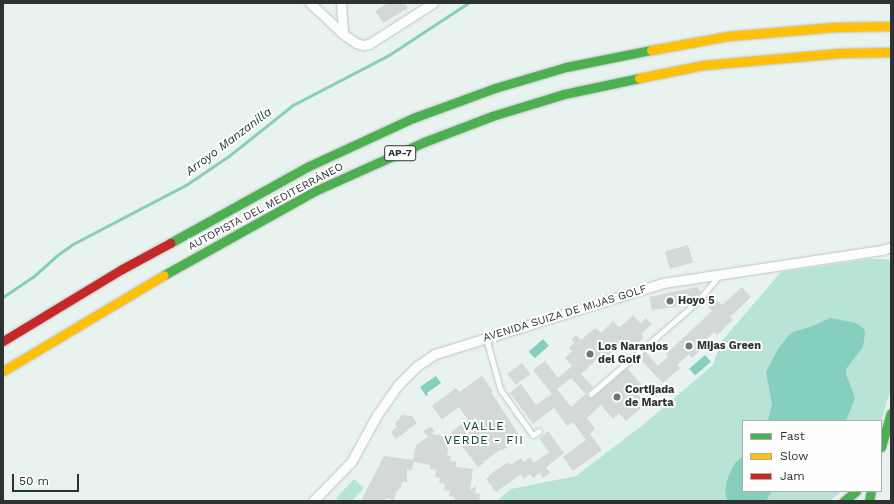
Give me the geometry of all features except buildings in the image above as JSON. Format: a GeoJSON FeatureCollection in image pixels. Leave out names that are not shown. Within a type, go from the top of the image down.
{"type":"FeatureCollection","features":[{"type":"Feature","properties":{"kind":"main road","name":"AUTOPISTA DEL MEDITERRÁNEO"},"geometry":{"type":"LineString","coordinates":[[3,342],[122,269],[309,166],[413,118],[495,88],[566,67],[631,53],[728,36],[835,27],[891,26]]}},
{"type":"Feature","properties":{"kind":"main road","name":"AUTOPISTA DEL MEDITERRÁNEO"},"geometry":{"type":"LineString","coordinates":[[3,372],[132,292],[317,190],[424,142],[478,121],[564,94],[703,65],[840,53],[891,52]]}},
{"type":"Feature","properties":{"kind":"main road"},"geometry":{"type":"LineString","coordinates":[[882,444],[891,413]]}},
{"type":"Feature","properties":{"kind":"main road"},"geometry":{"type":"LineString","coordinates":[[845,501],[855,492]]}},
{"type":"Feature","properties":{"kind":"main road"},"geometry":{"type":"LineString","coordinates":[[845,501],[855,501]]}},
{"type":"Feature","properties":{"kind":"street"},"geometry":{"type":"LineString","coordinates":[[310,3],[343,34],[356,43],[363,45],[369,44],[433,3]]}},
{"type":"Feature","properties":{"kind":"street"},"geometry":{"type":"LineString","coordinates":[[341,3],[343,34]]}},
{"type":"Feature","properties":{"kind":"street","name":"AVENIDA SUIZA DE MIJAS GOLF"},"geometry":{"type":"LineString","coordinates":[[313,501],[351,462],[377,415],[389,397],[417,366],[435,354],[663,283],[890,249]]}},
{"type":"Feature","properties":{"kind":"lane"},"geometry":{"type":"LineString","coordinates":[[591,394],[697,302],[720,275]]}},
{"type":"Feature","properties":{"kind":"lane"},"geometry":{"type":"LineString","coordinates":[[490,337],[488,344],[501,390],[533,435],[538,431]]}},
{"type":"Feature","properties":{"kind":"shaded area"},"geometry":{"type":"Polygon","coordinates":[[[869,259],[887,259],[891,262],[891,389],[881,420],[742,420],[742,492],[841,492],[830,501],[497,501],[511,489],[576,476],[644,424],[713,365],[721,342],[781,272],[869,259]]]}},
{"type":"Feature","properties":{"kind":"shaded area"},"geometry":{"type":"Polygon","coordinates":[[[830,318],[856,323],[864,329],[865,333],[863,347],[846,369],[846,374],[855,398],[846,420],[768,420],[772,404],[766,372],[778,349],[788,336],[793,332],[813,326],[830,318]]]}},
{"type":"Feature","properties":{"kind":"shaded area"},"geometry":{"type":"Polygon","coordinates":[[[543,339],[549,346],[535,358],[529,351],[543,339]]]}},
{"type":"Feature","properties":{"kind":"shaded area"},"geometry":{"type":"Polygon","coordinates":[[[705,355],[711,362],[695,376],[689,369],[705,355]]]}},
{"type":"Feature","properties":{"kind":"shaded area"},"geometry":{"type":"Polygon","coordinates":[[[436,376],[441,383],[427,393],[428,395],[426,396],[420,387],[436,376]]]}},
{"type":"Feature","properties":{"kind":"shaded area"},"geometry":{"type":"Polygon","coordinates":[[[742,457],[742,492],[771,492],[766,501],[729,501],[727,499],[725,491],[728,477],[735,463],[742,457]]]}},
{"type":"Feature","properties":{"kind":"shaded area"},"geometry":{"type":"Polygon","coordinates":[[[354,479],[364,488],[352,501],[340,501],[336,498],[354,479]]]}},
{"type":"Feature","properties":{"kind":"waterway","name":"Arroyo Manzanilla"},"geometry":{"type":"LineString","coordinates":[[3,297],[33,277],[55,257],[73,244],[186,185],[229,156],[293,105],[389,55],[468,3]]}},
{"type":"Feature","properties":{"kind":"traffic: fast"},"geometry":{"type":"LineString","coordinates":[[170,243],[309,166],[413,118],[495,88],[566,67],[651,50]]}},
{"type":"Feature","properties":{"kind":"traffic: fast"},"geometry":{"type":"LineString","coordinates":[[164,275],[317,190],[424,142],[492,116],[564,94],[639,78]]}},
{"type":"Feature","properties":{"kind":"traffic: fast"},"geometry":{"type":"LineString","coordinates":[[882,444],[891,413]]}},
{"type":"Feature","properties":{"kind":"traffic: fast"},"geometry":{"type":"LineString","coordinates":[[844,501],[855,492]]}},
{"type":"Feature","properties":{"kind":"traffic: fast"},"geometry":{"type":"LineString","coordinates":[[869,501],[871,492]]}},
{"type":"Feature","properties":{"kind":"traffic: slow"},"geometry":{"type":"LineString","coordinates":[[651,50],[728,36],[835,27],[891,26]]}},
{"type":"Feature","properties":{"kind":"traffic: slow"},"geometry":{"type":"LineString","coordinates":[[639,78],[703,65],[840,53],[891,52]]}},
{"type":"Feature","properties":{"kind":"traffic: slow"},"geometry":{"type":"LineString","coordinates":[[3,371],[164,275]]}},
{"type":"Feature","properties":{"kind":"traffic: jam"},"geometry":{"type":"LineString","coordinates":[[3,341],[122,269],[170,243]]}},
{"type":"Feature","properties":{"kind":"place","name":"Hoyo 5"},"geometry":{"type":"Point","coordinates":[670,301]}},
{"type":"Feature","properties":{"kind":"place","name":"Mijas Green"},"geometry":{"type":"Point","coordinates":[689,346]}},
{"type":"Feature","properties":{"kind":"place","name":"Los Naranjos del Golf"},"geometry":{"type":"Point","coordinates":[590,354]}},
{"type":"Feature","properties":{"kind":"place","name":"Cortijada de Marta"},"geometry":{"type":"Point","coordinates":[617,397]}},
{"type":"Feature","properties":{"kind":"district","name":"VALLE VERDE - FII"},"geometry":{"type":"Point","coordinates":[484,434]}}]}
